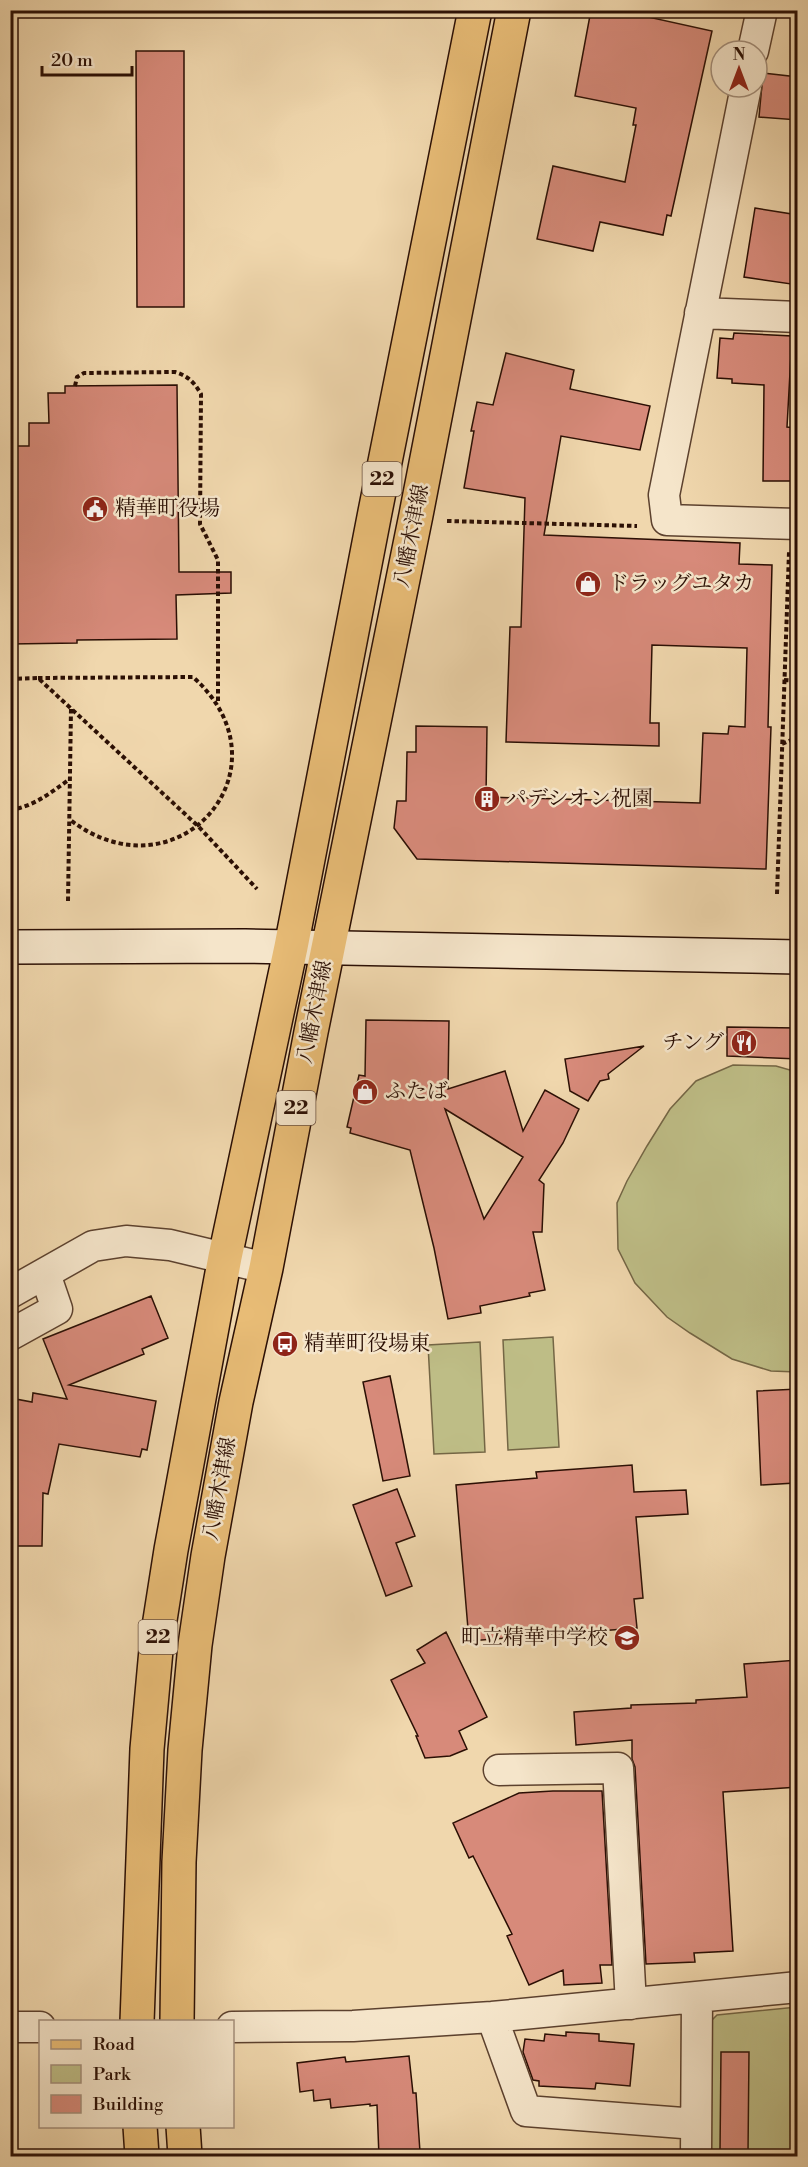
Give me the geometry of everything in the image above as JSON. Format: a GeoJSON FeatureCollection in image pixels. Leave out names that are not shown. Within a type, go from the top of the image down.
{"type":"FeatureCollection","features":[{"type":"Feature","properties":{"kind":"main road","name":"八幡木津線"},"geometry":{"type":"LineString","coordinates":[[137,2020],[147,1749],[157,1639],[171,1550],[225,1257],[291,947],[475,10]]}},
{"type":"Feature","properties":{"kind":"main road","name":"八幡木津線"},"geometry":{"type":"LineString","coordinates":[[177,2020],[179,1862],[185,1750],[195,1645],[208,1556],[236,1402],[266,1268],[514,10]]}},
{"type":"Feature","properties":{"kind":"main road"},"geometry":{"type":"LineString","coordinates":[[140,2128],[142,2157]]}},
{"type":"Feature","properties":{"kind":"main road"},"geometry":{"type":"LineString","coordinates":[[183,2128],[185,2157]]}},
{"type":"Feature","properties":{"kind":"street"},"geometry":{"type":"LineString","coordinates":[[756,39],[762,10]]}},
{"type":"Feature","properties":{"kind":"street"},"geometry":{"type":"LineString","coordinates":[[744,99],[664,495],[666,520],[794,524]]}},
{"type":"Feature","properties":{"kind":"street"},"geometry":{"type":"LineString","coordinates":[[700,313],[798,316]]}},
{"type":"Feature","properties":{"kind":"street"},"geometry":{"type":"LineString","coordinates":[[10,947],[291,947],[798,957]]}},
{"type":"Feature","properties":{"kind":"street"},"geometry":{"type":"LineString","coordinates":[[10,1293],[93,1246],[126,1241],[170,1245],[266,1268]]}},
{"type":"Feature","properties":{"kind":"street"},"geometry":{"type":"LineString","coordinates":[[10,1335],[57,1309],[45,1274]]}},
{"type":"Feature","properties":{"kind":"street"},"geometry":{"type":"LineString","coordinates":[[499,1770],[618,1768],[630,2004]]}},
{"type":"Feature","properties":{"kind":"street"},"geometry":{"type":"LineString","coordinates":[[234,2027],[353,2026],[492,2017],[798,1987]]}},
{"type":"Feature","properties":{"kind":"street"},"geometry":{"type":"LineString","coordinates":[[696,2157],[697,1998]]}},
{"type":"Feature","properties":{"kind":"street"},"geometry":{"type":"LineString","coordinates":[[492,2017],[526,2111],[696,2124]]}},
{"type":"Feature","properties":{"kind":"street"},"geometry":{"type":"LineString","coordinates":[[10,2027],[39,2027]]}},
{"type":"Feature","properties":{"kind":"path"},"geometry":{"type":"LineString","coordinates":[[75,386],[77,377],[84,373],[176,372],[187,376],[201,393],[200,524],[218,560],[218,704]]}},
{"type":"Feature","properties":{"kind":"path"},"geometry":{"type":"LineString","coordinates":[[443,520],[644,526],[666,520]]}},
{"type":"Feature","properties":{"kind":"path"},"geometry":{"type":"LineString","coordinates":[[777,894],[784,680],[794,524]]}},
{"type":"Feature","properties":{"kind":"path"},"geometry":{"type":"LineString","coordinates":[[11,675],[38,678],[193,677],[218,704],[226,721],[231,739],[232,758],[229,777],[212,812],[198,826],[183,836],[149,846],[131,846],[98,838],[69,819]]}},
{"type":"Feature","properties":{"kind":"path"},"geometry":{"type":"LineString","coordinates":[[38,678],[198,826],[257,889]]}},
{"type":"Feature","properties":{"kind":"path"},"geometry":{"type":"LineString","coordinates":[[784,680],[798,681]]}},
{"type":"Feature","properties":{"kind":"path"},"geometry":{"type":"LineString","coordinates":[[68,901],[71,709]]}},
{"type":"Feature","properties":{"kind":"path"},"geometry":{"type":"LineString","coordinates":[[782,744],[798,737]]}},
{"type":"Feature","properties":{"kind":"path"},"geometry":{"type":"LineString","coordinates":[[10,810],[24,808],[38,802],[69,779]]}},
{"type":"Feature","properties":{"kind":"green space"},"geometry":{"type":"Polygon","coordinates":[[[797,550],[798,777],[791,777],[797,550]]]}},
{"type":"Feature","properties":{"kind":"green space"},"geometry":{"type":"Polygon","coordinates":[[[733,1065],[776,1066],[797,1072],[797,1372],[771,1371],[732,1359],[690,1333],[667,1317],[635,1283],[618,1249],[617,1203],[627,1181],[670,1109],[696,1081],[733,1065]]]}},
{"type":"Feature","properties":{"kind":"green space"},"geometry":{"type":"Polygon","coordinates":[[[553,1337],[559,1447],[508,1450],[503,1340],[553,1337]]]}},
{"type":"Feature","properties":{"kind":"green space"},"geometry":{"type":"Polygon","coordinates":[[[480,1342],[485,1452],[434,1454],[428,1345],[480,1342]]]}},
{"type":"Feature","properties":{"kind":"green space"},"geometry":{"type":"Polygon","coordinates":[[[797,2007],[797,2156],[708,2156],[711,2021],[717,2015],[797,2007]]]}},
{"type":"Feature","properties":{"kind":"building"},"geometry":{"type":"Polygon","coordinates":[[[591,10],[640,10],[639,15],[712,31],[671,216],[667,215],[663,235],[600,222],[593,251],[537,239],[553,166],[625,182],[636,125],[633,125],[636,108],[575,96],[591,10]]]}},
{"type":"Feature","properties":{"kind":"building"},"geometry":{"type":"Polygon","coordinates":[[[136,51],[184,51],[184,307],[137,307],[136,51]]]}},
{"type":"Feature","properties":{"kind":"building"},"geometry":{"type":"Polygon","coordinates":[[[769,74],[798,77],[798,120],[759,117],[761,99],[769,99],[769,74]]]}},
{"type":"Feature","properties":{"kind":"building"},"geometry":{"type":"Polygon","coordinates":[[[755,208],[798,215],[798,285],[744,277],[755,208]]]}},
{"type":"Feature","properties":{"kind":"building"},"geometry":{"type":"Polygon","coordinates":[[[734,333],[792,336],[787,427],[798,428],[798,481],[763,481],[764,385],[732,383],[732,379],[717,378],[720,338],[733,339],[734,333]]]}},
{"type":"Feature","properties":{"kind":"building"},"geometry":{"type":"Polygon","coordinates":[[[506,353],[574,370],[570,389],[650,406],[640,450],[561,436],[544,535],[740,543],[739,564],[772,565],[768,727],[771,727],[766,869],[417,859],[394,828],[397,801],[406,801],[407,752],[416,752],[416,726],[487,727],[486,797],[700,803],[703,733],[728,734],[729,726],[745,727],[747,648],[652,645],[650,723],[659,723],[659,746],[506,742],[510,627],[521,627],[525,498],[464,488],[477,402],[493,405],[506,353]]]}},
{"type":"Feature","properties":{"kind":"building","name":"精華町役場"},"geometry":{"type":"Polygon","coordinates":[[[177,385],[179,572],[231,572],[231,593],[176,595],[177,639],[77,640],[77,643],[10,644],[10,446],[29,446],[29,423],[49,423],[48,393],[65,393],[65,386],[177,385]]]}},
{"type":"Feature","properties":{"kind":"building"},"geometry":{"type":"Polygon","coordinates":[[[366,1020],[449,1021],[448,1089],[505,1071],[523,1131],[545,1090],[579,1109],[563,1143],[539,1180],[544,1184],[542,1232],[533,1232],[545,1290],[529,1293],[530,1296],[480,1306],[481,1313],[448,1319],[434,1248],[410,1150],[350,1133],[351,1128],[347,1127],[359,1075],[365,1076],[366,1020]],[[445,1109],[484,1219],[523,1157],[445,1109]]]}},
{"type":"Feature","properties":{"kind":"building"},"geometry":{"type":"Polygon","coordinates":[[[727,1027],[798,1028],[798,1059],[727,1056],[727,1027]]]}},
{"type":"Feature","properties":{"kind":"building"},"geometry":{"type":"Polygon","coordinates":[[[644,1046],[608,1074],[609,1079],[600,1081],[588,1101],[570,1091],[565,1059],[644,1046]]]}},
{"type":"Feature","properties":{"kind":"building"},"geometry":{"type":"Polygon","coordinates":[[[151,1296],[168,1338],[142,1349],[144,1354],[69,1385],[156,1401],[147,1450],[142,1449],[140,1457],[59,1444],[48,1494],[43,1493],[42,1546],[15,1546],[16,1493],[10,1492],[10,1398],[32,1402],[33,1393],[67,1399],[43,1339],[151,1296]]]}},
{"type":"Feature","properties":{"kind":"building"},"geometry":{"type":"Polygon","coordinates":[[[390,1376],[410,1476],[383,1481],[363,1382],[390,1376]]]}},
{"type":"Feature","properties":{"kind":"building"},"geometry":{"type":"Polygon","coordinates":[[[798,1389],[798,1414],[792,1414],[795,1483],[761,1485],[757,1391],[798,1389]]]}},
{"type":"Feature","properties":{"kind":"building"},"geometry":{"type":"Polygon","coordinates":[[[632,1465],[634,1492],[686,1490],[688,1514],[636,1517],[643,1598],[634,1599],[637,1628],[469,1641],[456,1485],[537,1478],[536,1472],[632,1465]]]}},
{"type":"Feature","properties":{"kind":"building"},"geometry":{"type":"Polygon","coordinates":[[[397,1489],[415,1536],[396,1543],[412,1586],[386,1596],[353,1505],[397,1489]]]}},
{"type":"Feature","properties":{"kind":"building"},"geometry":{"type":"Polygon","coordinates":[[[446,1632],[487,1717],[459,1731],[467,1749],[450,1756],[425,1758],[416,1736],[418,1736],[391,1680],[425,1663],[417,1650],[446,1632]]]}},
{"type":"Feature","properties":{"kind":"building"},"geometry":{"type":"Polygon","coordinates":[[[798,1660],[798,1787],[723,1792],[733,1951],[694,1953],[695,1962],[646,1964],[632,1740],[576,1745],[574,1712],[631,1708],[631,1705],[696,1703],[696,1700],[747,1697],[744,1664],[798,1660]]]}},
{"type":"Feature","properties":{"kind":"building"},"geometry":{"type":"Polygon","coordinates":[[[602,1791],[612,1965],[600,1965],[602,1983],[564,1985],[563,1970],[529,1985],[507,1936],[512,1934],[473,1856],[469,1858],[453,1823],[519,1793],[602,1791]]]}},
{"type":"Feature","properties":{"kind":"building"},"geometry":{"type":"Polygon","coordinates":[[[566,2032],[599,2034],[599,2041],[634,2044],[630,2086],[596,2083],[595,2089],[539,2086],[539,2081],[533,2080],[523,2052],[525,2039],[544,2041],[545,2034],[566,2036],[566,2032]]]}},
{"type":"Feature","properties":{"kind":"building"},"geometry":{"type":"Polygon","coordinates":[[[721,2052],[749,2052],[748,2153],[720,2152],[721,2052]]]}},
{"type":"Feature","properties":{"kind":"building"},"geometry":{"type":"Polygon","coordinates":[[[409,2056],[413,2093],[416,2093],[420,2152],[418,2152],[418,2157],[379,2157],[377,2105],[331,2108],[330,2099],[314,2101],[313,2090],[300,2092],[297,2063],[345,2057],[346,2062],[409,2056]]]}},
{"type":"Feature","properties":{"kind":"place","name":"精華町役場"},"geometry":{"type":"Point","coordinates":[95,509]}},
{"type":"Feature","properties":{"kind":"place","name":"ドラッグユタカ"},"geometry":{"type":"Point","coordinates":[588,584]}},
{"type":"Feature","properties":{"kind":"place","name":"パデシオン祝園"},"geometry":{"type":"Point","coordinates":[487,799]}},
{"type":"Feature","properties":{"kind":"place","name":"チング"},"geometry":{"type":"Point","coordinates":[744,1043]}},
{"type":"Feature","properties":{"kind":"place","name":"ふたば"},"geometry":{"type":"Point","coordinates":[365,1092]}},
{"type":"Feature","properties":{"kind":"place","name":"精華町役場東"},"geometry":{"type":"Point","coordinates":[285,1344]}},
{"type":"Feature","properties":{"kind":"place","name":"町立精華中学校"},"geometry":{"type":"Point","coordinates":[627,1638]}}]}
